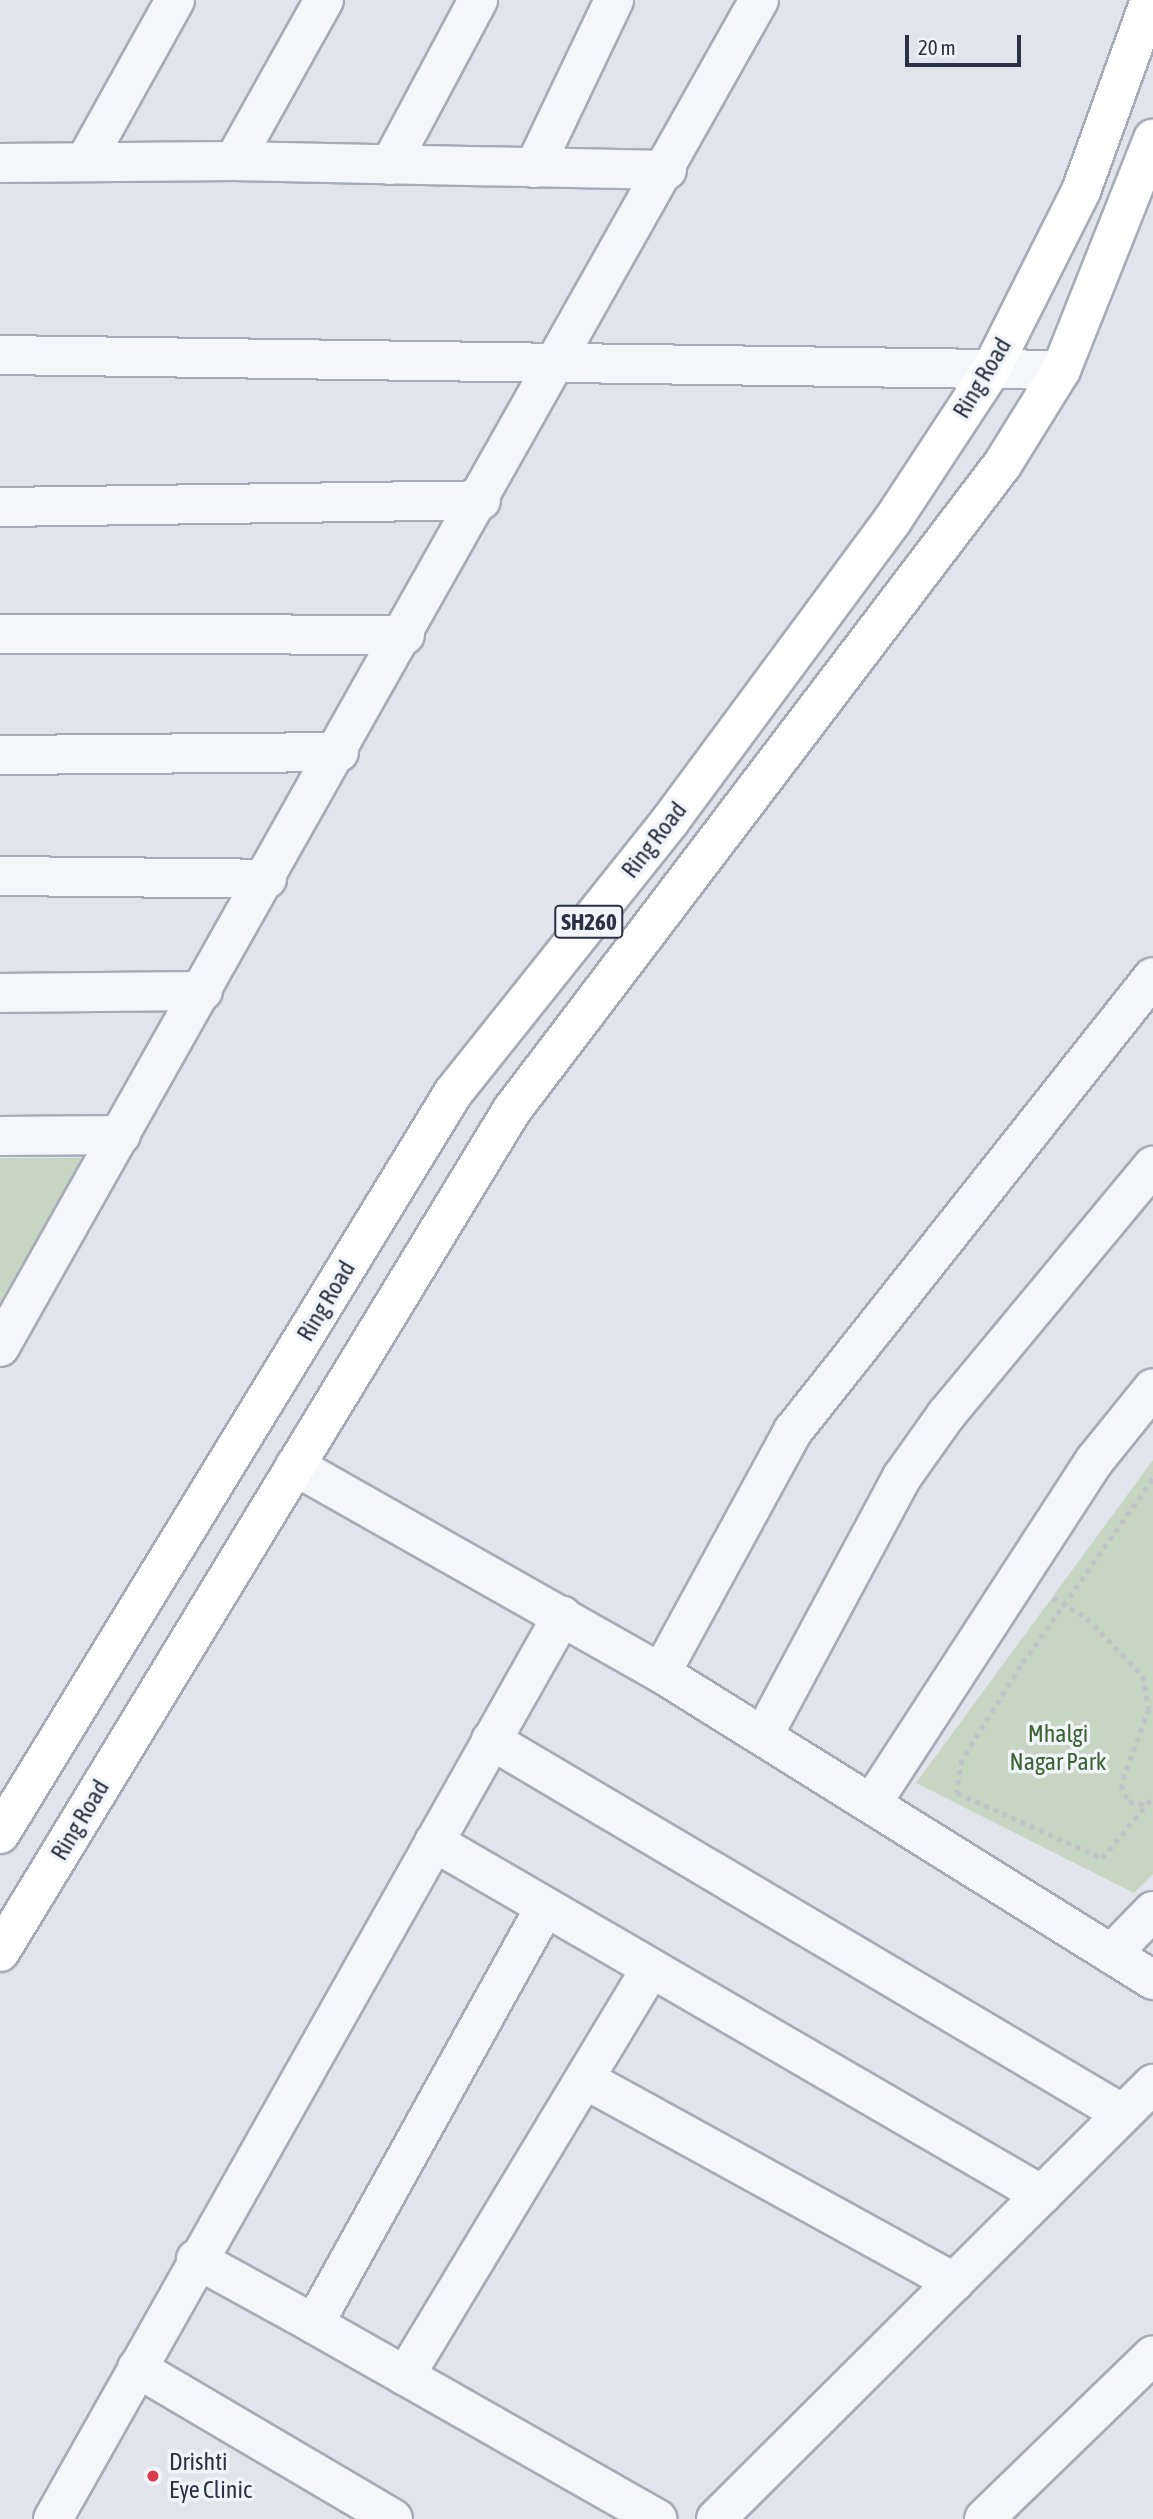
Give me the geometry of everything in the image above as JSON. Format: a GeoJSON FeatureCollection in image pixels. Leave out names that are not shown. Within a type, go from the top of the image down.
{"type":"FeatureCollection","features":[{"type":"Feature","properties":{"kind":"highway","name":"Ring Road"},"geometry":{"type":"LineString","coordinates":[[0,1834],[453,1093],[670,821],[892,521],[991,370],[1081,191],[1150,0]]}},
{"type":"Feature","properties":{"kind":"highway","name":"Ring Road"},"geometry":{"type":"LineString","coordinates":[[0,1952],[513,1110],[1002,465],[1061,370],[1153,139]]}},
{"type":"Feature","properties":{"kind":"street"},"geometry":{"type":"LineString","coordinates":[[85,162],[175,0]]}},
{"type":"Feature","properties":{"kind":"street"},"geometry":{"type":"LineString","coordinates":[[234,161],[324,0]]}},
{"type":"Feature","properties":{"kind":"street"},"geometry":{"type":"LineString","coordinates":[[390,165],[478,0]]}},
{"type":"Feature","properties":{"kind":"street"},"geometry":{"type":"LineString","coordinates":[[534,168],[614,0]]}},
{"type":"Feature","properties":{"kind":"street"},"geometry":{"type":"LineString","coordinates":[[0,1348],[667,170],[759,0]]}},
{"type":"Feature","properties":{"kind":"street"},"geometry":{"type":"LineString","coordinates":[[0,163],[234,161],[667,170]]}},
{"type":"Feature","properties":{"kind":"street"},"geometry":{"type":"LineString","coordinates":[[0,355],[557,365],[1061,370]]}},
{"type":"Feature","properties":{"kind":"street"},"geometry":{"type":"LineString","coordinates":[[0,508],[481,500]]}},
{"type":"Feature","properties":{"kind":"street"},"geometry":{"type":"LineString","coordinates":[[0,634],[405,635]]}},
{"type":"Feature","properties":{"kind":"street"},"geometry":{"type":"LineString","coordinates":[[0,755],[339,752]]}},
{"type":"Feature","properties":{"kind":"street"},"geometry":{"type":"LineString","coordinates":[[0,876],[267,879]]}},
{"type":"Feature","properties":{"kind":"street"},"geometry":{"type":"LineString","coordinates":[[662,1673],[793,1432],[1153,977]]}},
{"type":"Feature","properties":{"kind":"street"},"geometry":{"type":"LineString","coordinates":[[0,993],[203,991]]}},
{"type":"Feature","properties":{"kind":"street"},"geometry":{"type":"LineString","coordinates":[[0,1136],[121,1135]]}},
{"type":"Feature","properties":{"kind":"street"},"geometry":{"type":"LineString","coordinates":[[763,1736],[902,1477],[946,1415],[1153,1166]]}},
{"type":"Feature","properties":{"kind":"street"},"geometry":{"type":"LineString","coordinates":[[872,1803],[1095,1460],[1153,1388]]}},
{"type":"Feature","properties":{"kind":"street"},"geometry":{"type":"LineString","coordinates":[[295,1466],[662,1673],[1153,1980]]}},
{"type":"Feature","properties":{"kind":"street"},"geometry":{"type":"LineString","coordinates":[[52,2519],[562,1616]]}},
{"type":"Feature","properties":{"kind":"street"},"geometry":{"type":"LineString","coordinates":[[491,1740],[1123,2114]]}},
{"type":"Feature","properties":{"kind":"street"},"geometry":{"type":"LineString","coordinates":[[434,1842],[1042,2195]]}},
{"type":"Feature","properties":{"kind":"street"},"geometry":{"type":"LineString","coordinates":[[314,2324],[545,1907]]}},
{"type":"Feature","properties":{"kind":"street"},"geometry":{"type":"LineString","coordinates":[[1111,1954],[1153,1911]]}},
{"type":"Feature","properties":{"kind":"street"},"geometry":{"type":"LineString","coordinates":[[405,2376],[588,2081],[651,1969]]}},
{"type":"Feature","properties":{"kind":"street"},"geometry":{"type":"LineString","coordinates":[[588,2081],[954,2282]]}},
{"type":"Feature","properties":{"kind":"street"},"geometry":{"type":"LineString","coordinates":[[716,2519],[1153,2084]]}},
{"type":"Feature","properties":{"kind":"street"},"geometry":{"type":"LineString","coordinates":[[197,2259],[657,2519]]}},
{"type":"Feature","properties":{"kind":"street"},"geometry":{"type":"LineString","coordinates":[[984,2519],[1153,2355]]}},
{"type":"Feature","properties":{"kind":"street"},"geometry":{"type":"LineString","coordinates":[[137,2368],[393,2519]]}},
{"type":"Feature","properties":{"kind":"path"},"geometry":{"type":"LineString","coordinates":[[1153,1479],[1064,1605],[962,1760],[957,1793],[1102,1858],[1153,1797]]}},
{"type":"Feature","properties":{"kind":"path"},"geometry":{"type":"LineString","coordinates":[[1064,1605],[1087,1618],[1143,1676],[1149,1709],[1121,1785],[1129,1802],[1146,1805]]}},
{"type":"Feature","properties":{"kind":"green space"},"geometry":{"type":"Polygon","coordinates":[[[0,1158],[84,1158],[0,1302],[0,1158]]]}},
{"type":"Feature","properties":{"kind":"green space","name":"Mhalgi Nagar Park"},"geometry":{"type":"Polygon","coordinates":[[[1153,1460],[1153,1874],[1134,1893],[916,1783],[1153,1460]]]}},
{"type":"Feature","properties":{"kind":"place","name":"Drishti Eye Clinic"},"geometry":{"type":"Point","coordinates":[153,2476]}}]}
